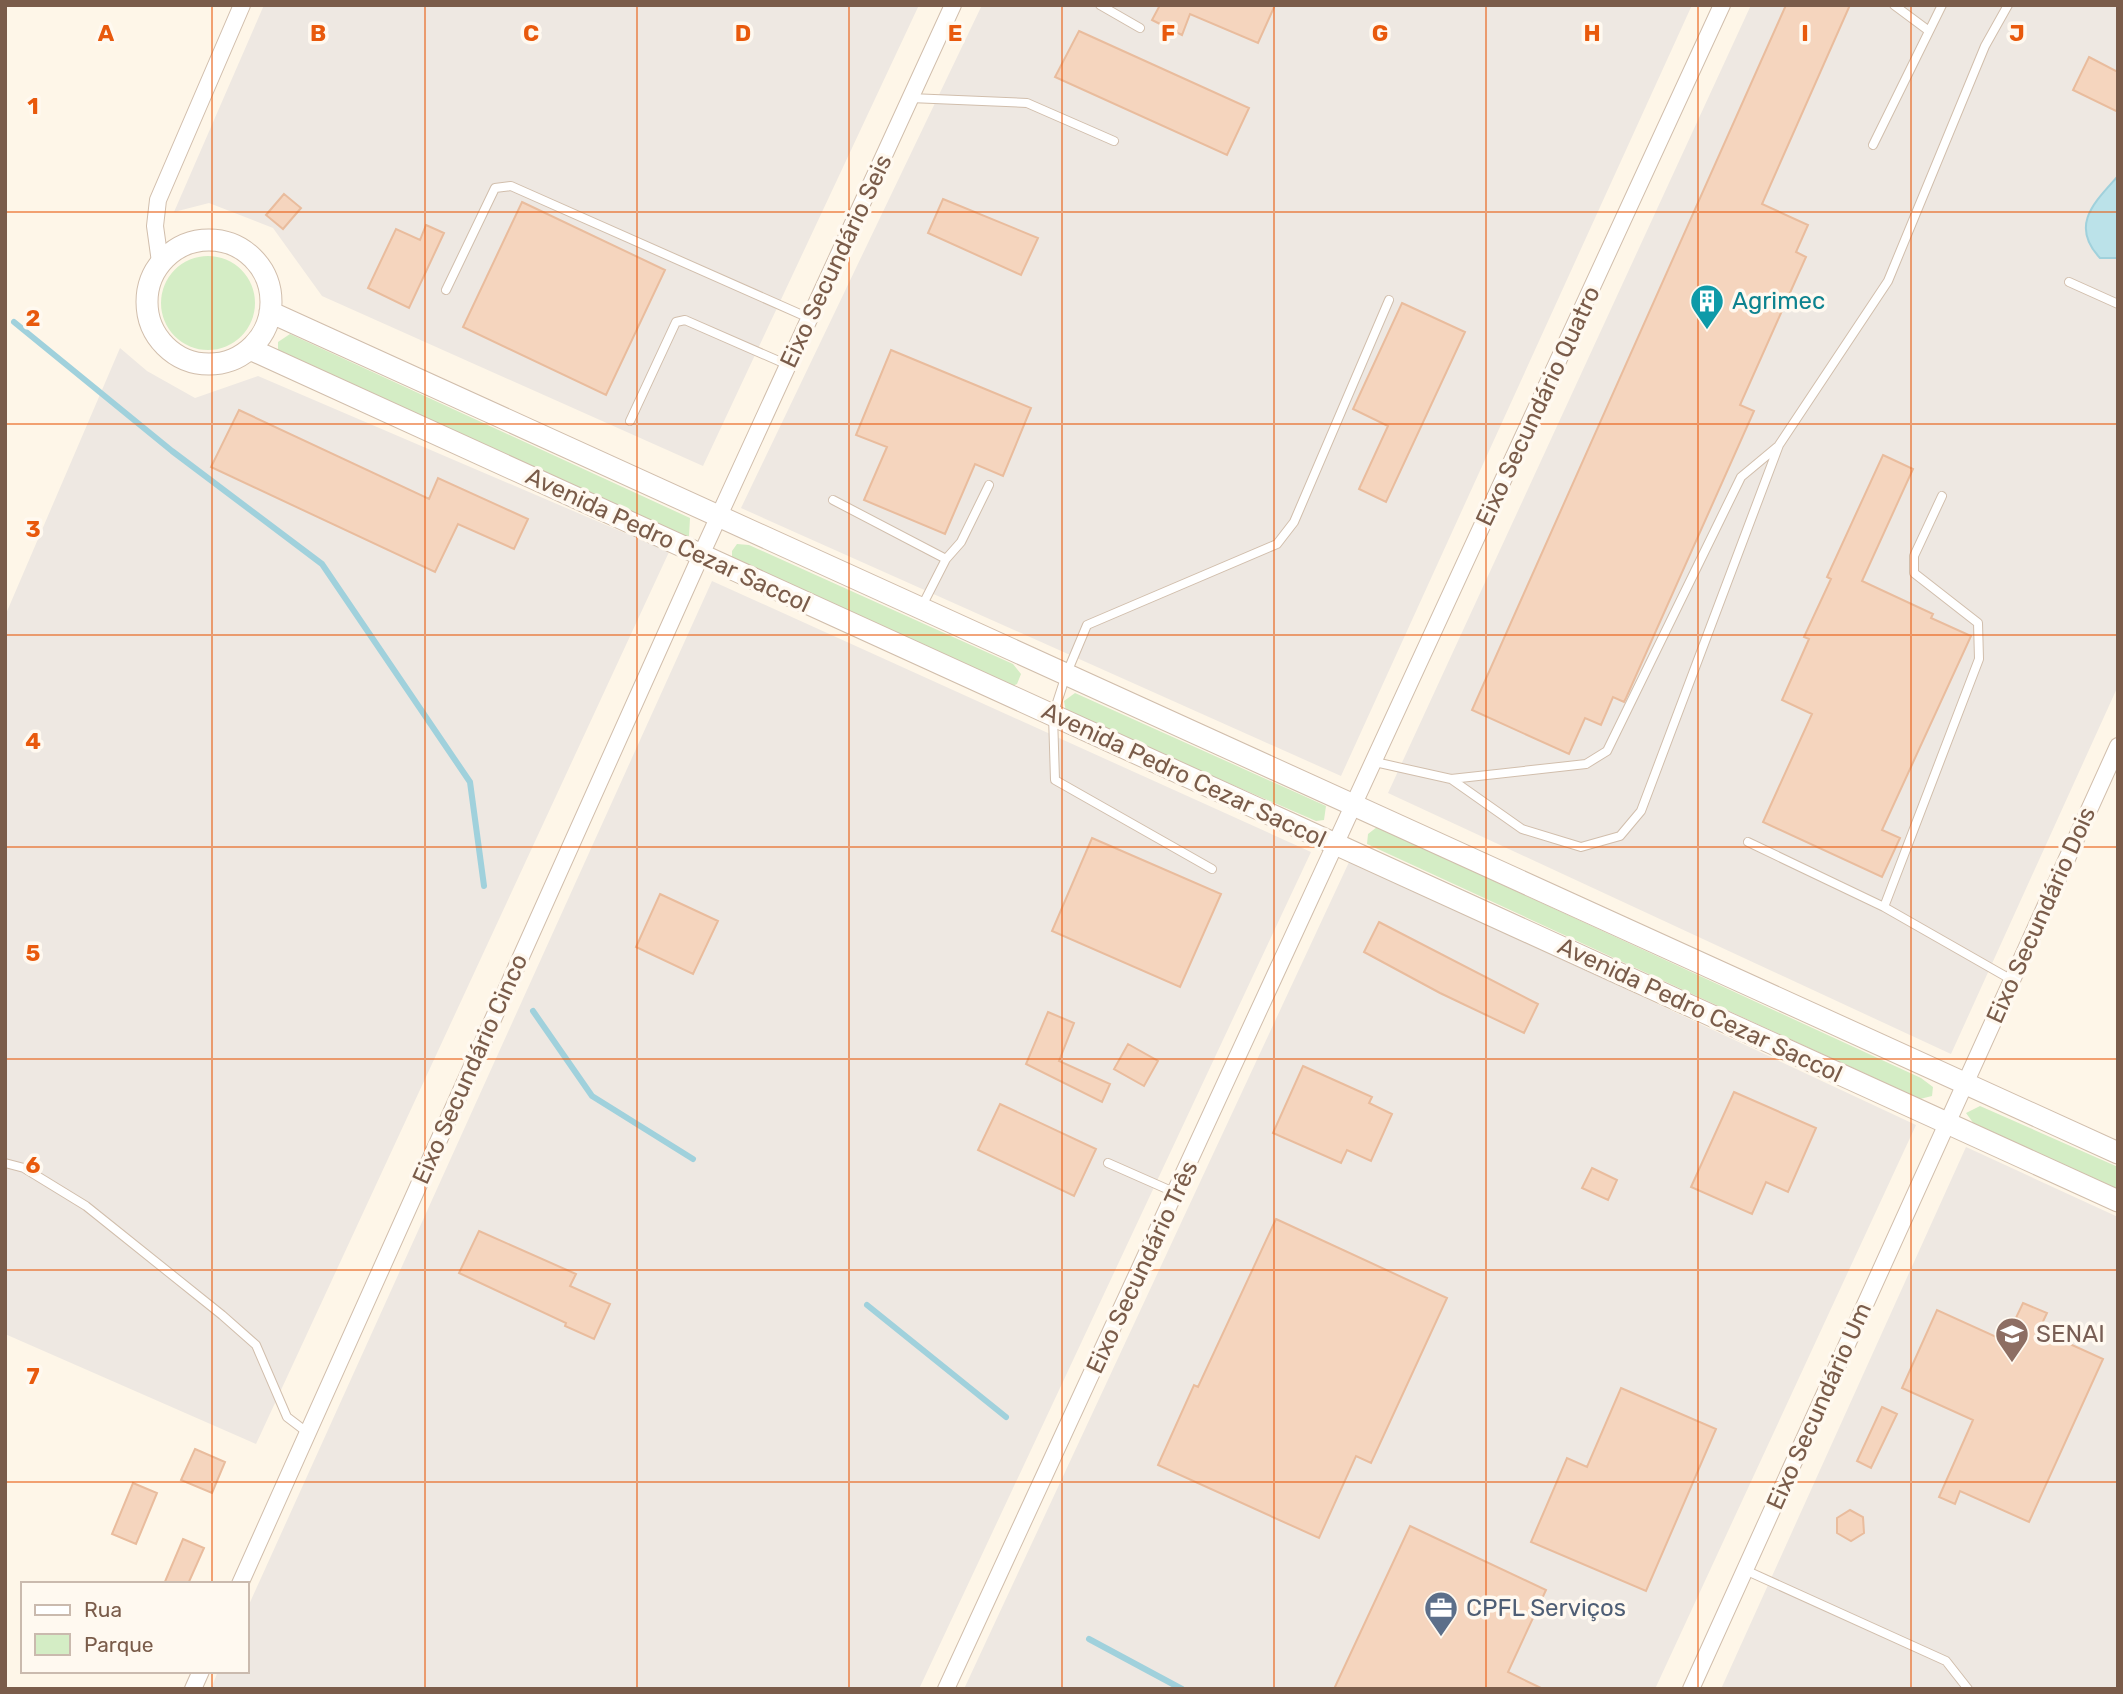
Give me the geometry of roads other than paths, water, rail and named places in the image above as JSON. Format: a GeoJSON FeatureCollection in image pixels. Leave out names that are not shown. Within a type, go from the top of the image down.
{"type":"FeatureCollection","features":[{"type":"Feature","properties":{"kind":"street"},"geometry":{"type":"LineString","coordinates":[[160,262],[155,226],[158,200],[242,5]]}},
{"type":"Feature","properties":{"kind":"street","name":"Eixo Secundário Seis"},"geometry":{"type":"LineString","coordinates":[[701,555],[953,5]]}},
{"type":"Feature","properties":{"kind":"street","name":"Eixo Secundário Quatro"},"geometry":{"type":"LineString","coordinates":[[1355,806],[1722,5]]}},
{"type":"Feature","properties":{"kind":"street"},"geometry":{"type":"LineString","coordinates":[[219,240],[248,254],[267,280],[270,312],[264,333],[250,349],[222,364],[192,363],[165,348],[149,321],[147,290],[160,262],[187,243],[219,240]]}},
{"type":"Feature","properties":{"kind":"street","name":"Avenida Pedro Cezar Saccol"},"geometry":{"type":"LineString","coordinates":[[270,312],[2118,1153]]}},
{"type":"Feature","properties":{"kind":"street","name":"Avenida Pedro Cezar Saccol"},"geometry":{"type":"LineString","coordinates":[[250,349],[2118,1201]]}},
{"type":"Feature","properties":{"kind":"street","name":"Eixo Secundário Cinco"},"geometry":{"type":"LineString","coordinates":[[241,1582],[701,555]]}},
{"type":"Feature","properties":{"kind":"street","name":"Eixo Secundário Dois"},"geometry":{"type":"LineString","coordinates":[[1947,1123],[2118,746]]}},
{"type":"Feature","properties":{"kind":"street","name":"Eixo Secundário Três"},"geometry":{"type":"LineString","coordinates":[[946,1689],[1355,806]]}},
{"type":"Feature","properties":{"kind":"street","name":"Eixo Secundário Um"},"geometry":{"type":"LineString","coordinates":[[1691,1689],[1947,1123]]}},
{"type":"Feature","properties":{"kind":"street"},"geometry":{"type":"LineString","coordinates":[[193,1689],[200,1673]]}},
{"type":"Feature","properties":{"kind":"lane"},"geometry":{"type":"LineString","coordinates":[[1100,5],[1140,29]]}},
{"type":"Feature","properties":{"kind":"lane"},"geometry":{"type":"LineString","coordinates":[[1894,5],[1929,31]]}},
{"type":"Feature","properties":{"kind":"lane"},"geometry":{"type":"LineString","coordinates":[[1873,145],[1942,5]]}},
{"type":"Feature","properties":{"kind":"lane"},"geometry":{"type":"LineString","coordinates":[[1451,779],[1522,829],[1581,847],[1620,836],[1641,811],[1779,445],[1888,281],[1984,46],[2008,5]]}},
{"type":"Feature","properties":{"kind":"lane"},"geometry":{"type":"LineString","coordinates":[[910,98],[1027,103],[1114,141]]}},
{"type":"Feature","properties":{"kind":"lane"},"geometry":{"type":"LineString","coordinates":[[446,290],[495,188],[511,186],[809,318]]}},
{"type":"Feature","properties":{"kind":"lane"},"geometry":{"type":"LineString","coordinates":[[2069,282],[2118,304]]}},
{"type":"Feature","properties":{"kind":"lane"},"geometry":{"type":"LineString","coordinates":[[1212,869],[1055,780],[1053,715],[1087,625],[1277,544],[1294,522],[1389,300]]}},
{"type":"Feature","properties":{"kind":"lane"},"geometry":{"type":"LineString","coordinates":[[630,421],[676,322],[685,320],[788,365]]}},
{"type":"Feature","properties":{"kind":"lane"},"geometry":{"type":"LineString","coordinates":[[1375,762],[1451,779],[1586,764],[1607,751],[1741,477],[1779,445]]}},
{"type":"Feature","properties":{"kind":"lane"},"geometry":{"type":"LineString","coordinates":[[921,609],[946,559],[961,541],[989,485]]}},
{"type":"Feature","properties":{"kind":"lane"},"geometry":{"type":"LineString","coordinates":[[1884,907],[1979,659],[1978,623],[1914,573],[1914,556],[1942,496]]}},
{"type":"Feature","properties":{"kind":"lane"},"geometry":{"type":"LineString","coordinates":[[833,500],[946,559]]}},
{"type":"Feature","properties":{"kind":"lane"},"geometry":{"type":"LineString","coordinates":[[1748,842],[1884,907],[2012,980]]}},
{"type":"Feature","properties":{"kind":"lane"},"geometry":{"type":"LineString","coordinates":[[5,1163],[24,1168],[86,1206],[256,1345],[287,1418],[308,1433]]}},
{"type":"Feature","properties":{"kind":"lane"},"geometry":{"type":"LineString","coordinates":[[1108,1163],[1176,1193]]}},
{"type":"Feature","properties":{"kind":"lane"},"geometry":{"type":"LineString","coordinates":[[1745,1570],[1946,1661],[1968,1689]]}},
{"type":"Feature","properties":{"kind":"water"},"geometry":{"type":"Polygon","coordinates":[[[2118,176],[2118,258],[2100,258],[2086,235],[2086,224],[2094,205],[2118,176]]]}},
{"type":"Feature","properties":{"kind":"waterway"},"geometry":{"type":"LineString","coordinates":[[14,322],[172,451],[322,564],[470,782],[484,886]]}},
{"type":"Feature","properties":{"kind":"waterway"},"geometry":{"type":"LineString","coordinates":[[533,1011],[592,1096],[693,1159]]}},
{"type":"Feature","properties":{"kind":"waterway"},"geometry":{"type":"LineString","coordinates":[[867,1305],[1006,1417]]}},
{"type":"Feature","properties":{"kind":"waterway"},"geometry":{"type":"LineString","coordinates":[[1089,1639],[1182,1689]]}},
{"type":"Feature","properties":{"kind":"place","name":"Agrimec"},"geometry":{"type":"Point","coordinates":[1707,331]}},
{"type":"Feature","properties":{"kind":"place","name":"SENAI"},"geometry":{"type":"Point","coordinates":[2012,1364]}},
{"type":"Feature","properties":{"kind":"place","name":"CPFL Serviços"},"geometry":{"type":"Point","coordinates":[1441,1638]}}]}
